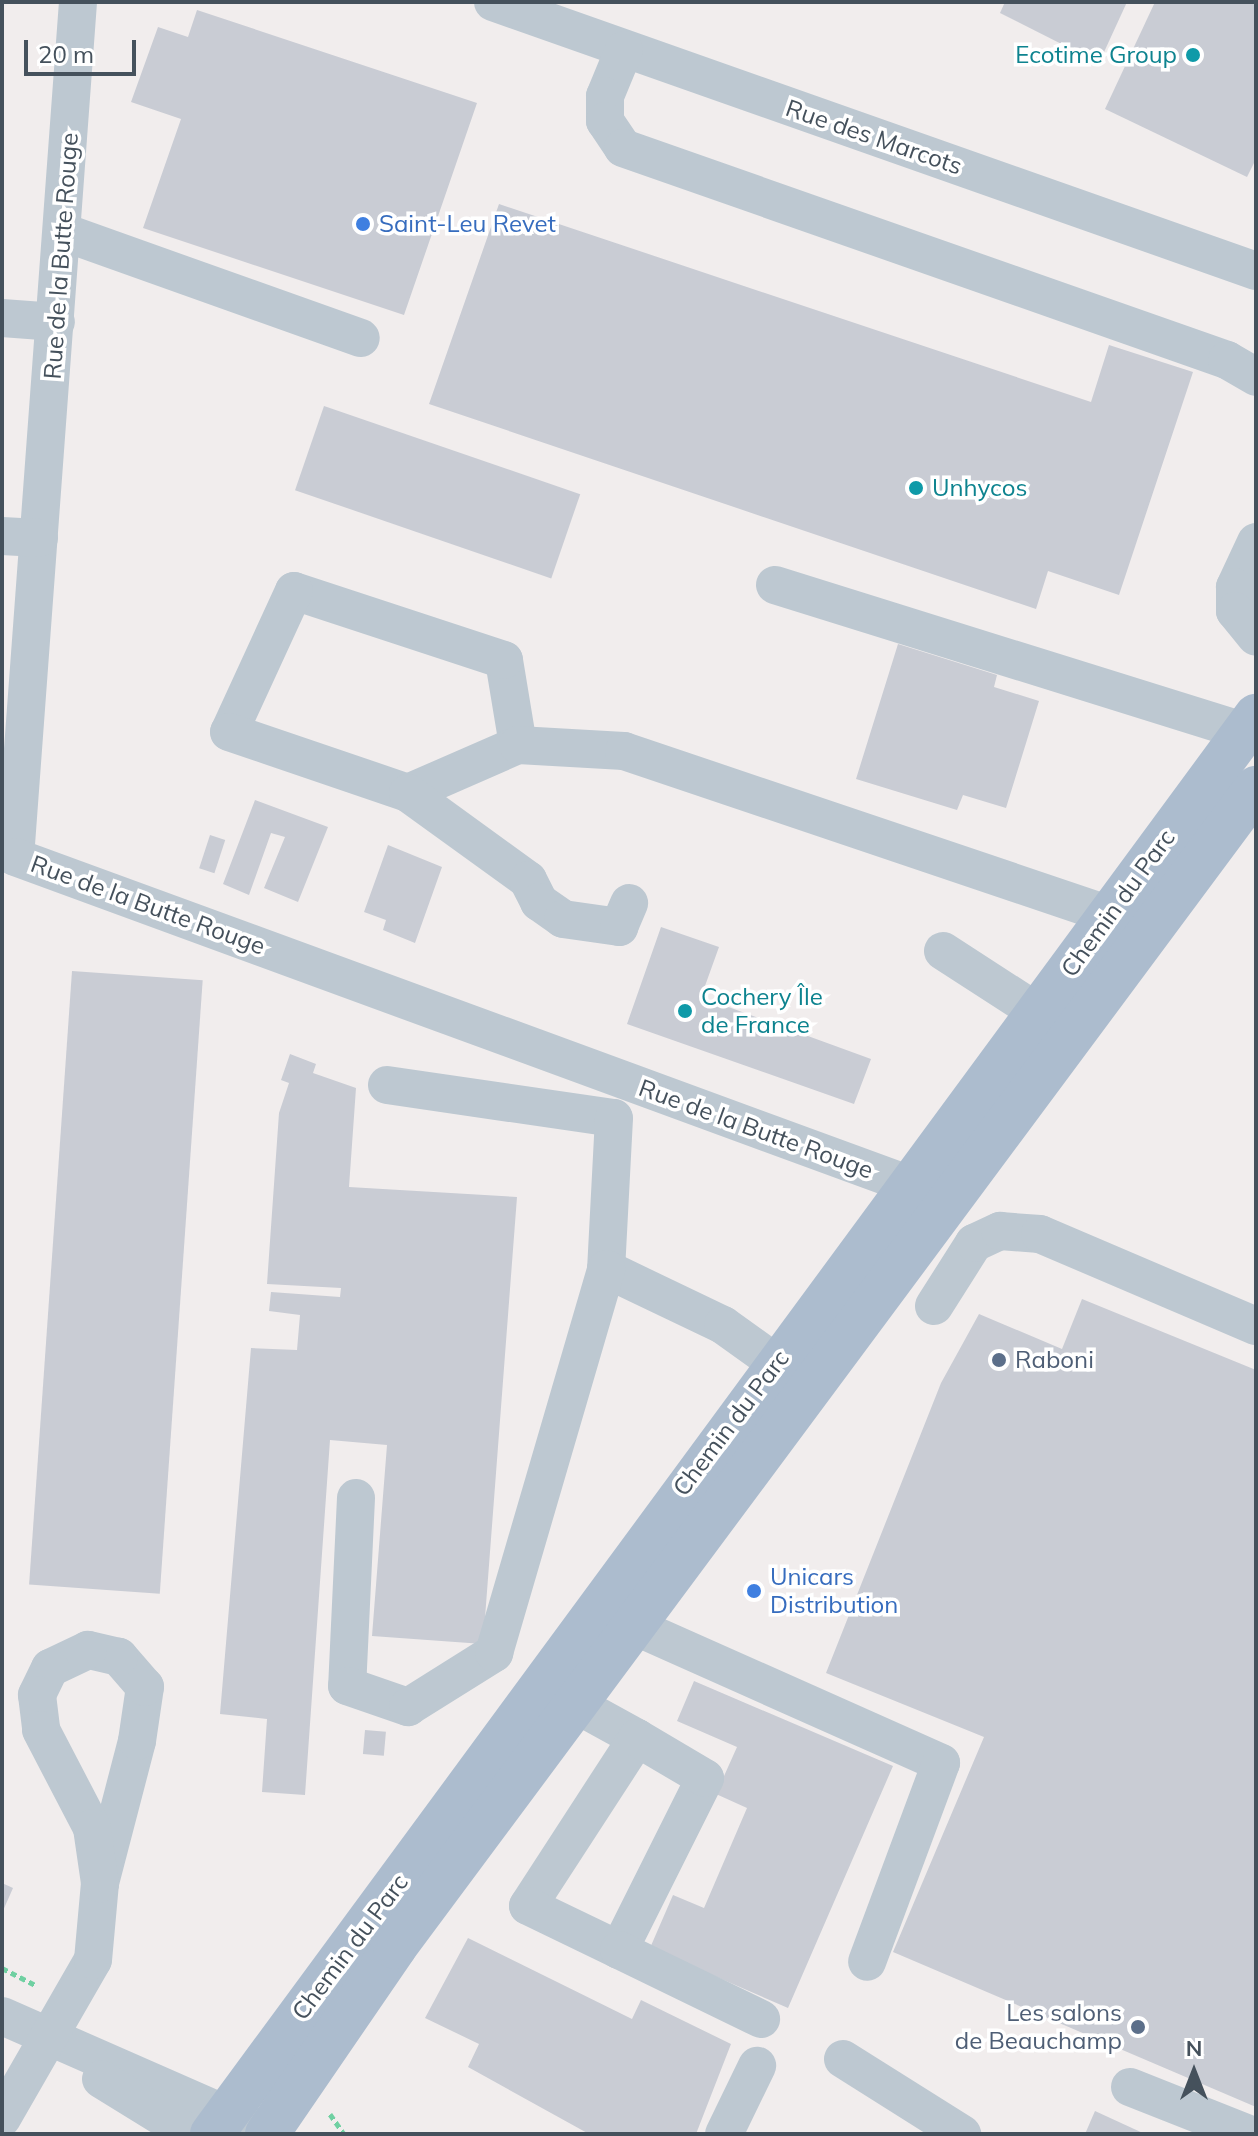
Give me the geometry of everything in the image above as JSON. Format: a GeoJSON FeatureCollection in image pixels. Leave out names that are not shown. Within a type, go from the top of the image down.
{"type":"FeatureCollection","features":[{"type":"Feature","properties":{"kind":"main road","name":"Chemin du Parc"},"geometry":{"type":"LineString","coordinates":[[267,2134],[395,1947],[636,1627],[950,1200],[1055,1023],[1111,913],[1252,727]]}},
{"type":"Feature","properties":{"kind":"main road","name":"Chemin du Parc"},"geometry":{"type":"LineString","coordinates":[[220,2123],[909,1185],[1055,1023],[1151,930],[1256,788]]}},
{"type":"Feature","properties":{"kind":"street","name":"Rue de la Butte Rouge"},"geometry":{"type":"LineString","coordinates":[[78,2],[39,538],[11,837],[950,1200]]}},
{"type":"Feature","properties":{"kind":"street","name":"Rue des Marcots"},"geometry":{"type":"LineString","coordinates":[[493,2],[1256,271]]}},
{"type":"Feature","properties":{"kind":"street"},"geometry":{"type":"LineString","coordinates":[[624,50],[605,96],[605,121],[623,148],[1227,360],[1256,377]]}},
{"type":"Feature","properties":{"kind":"street"},"geometry":{"type":"LineString","coordinates":[[63,232],[361,338]]}},
{"type":"Feature","properties":{"kind":"street"},"geometry":{"type":"LineString","coordinates":[[2,318],[56,322]]}},
{"type":"Feature","properties":{"kind":"street"},"geometry":{"type":"LineString","coordinates":[[2,536],[39,538]]}},
{"type":"Feature","properties":{"kind":"street"},"geometry":{"type":"LineString","coordinates":[[1256,542],[1235,587],[1235,611],[1256,637]]}},
{"type":"Feature","properties":{"kind":"street"},"geometry":{"type":"LineString","coordinates":[[775,585],[1252,727]]}},
{"type":"Feature","properties":{"kind":"street"},"geometry":{"type":"LineString","coordinates":[[518,745],[504,660],[294,591],[229,732],[408,793],[528,880],[539,902],[563,919],[619,927],[629,903]]}},
{"type":"Feature","properties":{"kind":"street"},"geometry":{"type":"LineString","coordinates":[[408,793],[518,745],[624,751],[1111,913],[1151,930]]}},
{"type":"Feature","properties":{"kind":"street"},"geometry":{"type":"LineString","coordinates":[[943,951],[1055,1023]]}},
{"type":"Feature","properties":{"kind":"street"},"geometry":{"type":"LineString","coordinates":[[356,1498],[347,1686],[408,1707],[494,1653],[606,1269],[614,1118],[387,1085]]}},
{"type":"Feature","properties":{"kind":"street"},"geometry":{"type":"LineString","coordinates":[[934,1306],[974,1243],[1000,1231],[1040,1234],[1256,1326]]}},
{"type":"Feature","properties":{"kind":"street"},"geometry":{"type":"LineString","coordinates":[[606,1269],[723,1325],[776,1363]]}},
{"type":"Feature","properties":{"kind":"street"},"geometry":{"type":"LineString","coordinates":[[636,1627],[941,1763],[867,1962]]}},
{"type":"Feature","properties":{"kind":"street"},"geometry":{"type":"LineString","coordinates":[[2,2118],[51,2041],[93,1960],[100,1883],[145,1687],[119,1657],[88,1650],[50,1668],[37,1695],[41,1730],[92,1828],[100,1883]]}},
{"type":"Feature","properties":{"kind":"street"},"geometry":{"type":"LineString","coordinates":[[577,1705],[705,1778],[619,1950]]}},
{"type":"Feature","properties":{"kind":"street"},"geometry":{"type":"LineString","coordinates":[[637,1738],[528,1906],[761,2019]]}},
{"type":"Feature","properties":{"kind":"street"},"geometry":{"type":"LineString","coordinates":[[2,2016],[220,2123],[267,2134]]}},
{"type":"Feature","properties":{"kind":"street"},"geometry":{"type":"LineString","coordinates":[[51,2041],[190,2134]]}},
{"type":"Feature","properties":{"kind":"street"},"geometry":{"type":"LineString","coordinates":[[843,2059],[962,2134]]}},
{"type":"Feature","properties":{"kind":"street"},"geometry":{"type":"LineString","coordinates":[[724,2134],[757,2066]]}},
{"type":"Feature","properties":{"kind":"street"},"geometry":{"type":"LineString","coordinates":[[1130,2087],[1249,2134]]}},
{"type":"Feature","properties":{"kind":"path"},"geometry":{"type":"LineString","coordinates":[[322,2109],[344,2134]]}},
{"type":"Feature","properties":{"kind":"building"},"geometry":{"type":"Polygon","coordinates":[[[1005,2],[1127,2],[1099,63],[1000,13],[1005,2]]]}},
{"type":"Feature","properties":{"kind":"building","name":"Ecotime Group"},"geometry":{"type":"Polygon","coordinates":[[[1155,2],[1256,2],[1256,159],[1247,177],[1105,109],[1155,2]]]}},
{"type":"Feature","properties":{"kind":"building"},"geometry":{"type":"Polygon","coordinates":[[[197,10],[477,103],[404,315],[143,228],[181,119],[131,102],[158,27],[188,37],[197,10]]]}},
{"type":"Feature","properties":{"kind":"building","name":"Unhycos"},"geometry":{"type":"Polygon","coordinates":[[[499,204],[1091,402],[1109,345],[1193,372],[1119,595],[1048,571],[1036,609],[429,404],[499,204]]]}},
{"type":"Feature","properties":{"kind":"building"},"geometry":{"type":"Polygon","coordinates":[[[324,406],[580,494],[551,578],[295,490],[324,406]]]}},
{"type":"Feature","properties":{"kind":"building"},"geometry":{"type":"Polygon","coordinates":[[[898,644],[997,675],[994,687],[1039,701],[1006,808],[963,795],[957,810],[856,779],[898,644]]]}},
{"type":"Feature","properties":{"kind":"building"},"geometry":{"type":"Polygon","coordinates":[[[255,800],[328,827],[298,902],[264,888],[285,837],[271,833],[249,895],[223,884],[255,800]]]}},
{"type":"Feature","properties":{"kind":"building"},"geometry":{"type":"Polygon","coordinates":[[[210,835],[225,840],[214,873],[199,868],[210,835]]]}},
{"type":"Feature","properties":{"kind":"building"},"geometry":{"type":"Polygon","coordinates":[[[388,845],[442,867],[415,943],[383,930],[386,920],[364,912],[388,845]]]}},
{"type":"Feature","properties":{"kind":"building","name":"Cochery Île de France"},"geometry":{"type":"Polygon","coordinates":[[[661,927],[719,947],[701,997],[871,1059],[854,1104],[627,1024],[661,927]]]}},
{"type":"Feature","properties":{"kind":"building"},"geometry":{"type":"Polygon","coordinates":[[[72,971],[203,980],[160,1594],[29,1585],[72,971]]]}},
{"type":"Feature","properties":{"kind":"building"},"geometry":{"type":"Polygon","coordinates":[[[290,1054],[316,1064],[313,1073],[356,1088],[349,1187],[517,1197],[483,1644],[372,1636],[387,1445],[330,1440],[305,1795],[262,1792],[267,1719],[220,1714],[251,1348],[297,1350],[300,1315],[269,1311],[271,1292],[340,1297],[341,1288],[267,1284],[279,1113],[289,1083],[281,1080],[290,1054]]]}},
{"type":"Feature","properties":{"kind":"building"},"geometry":{"type":"Polygon","coordinates":[[[1082,1299],[1256,1370],[1256,2107],[893,1952],[984,1737],[826,1673],[941,1383],[979,1314],[1062,1349],[1082,1299]]]}},
{"type":"Feature","properties":{"kind":"building"},"geometry":{"type":"Polygon","coordinates":[[[694,1681],[893,1766],[788,2008],[650,1948],[673,1895],[704,1908],[747,1808],[716,1794],[737,1747],[677,1721],[694,1681]]]}},
{"type":"Feature","properties":{"kind":"building"},"geometry":{"type":"Polygon","coordinates":[[[365,1730],[386,1732],[384,1756],[363,1754],[365,1730]]]}},
{"type":"Feature","properties":{"kind":"building"},"geometry":{"type":"Polygon","coordinates":[[[2,1883],[13,1888],[2,1913],[2,1883]]]}},
{"type":"Feature","properties":{"kind":"building"},"geometry":{"type":"Polygon","coordinates":[[[468,1938],[632,2019],[641,2000],[731,2044],[696,2134],[589,2134],[468,2067],[479,2044],[425,2018],[468,1938]]]}},
{"type":"Feature","properties":{"kind":"building"},"geometry":{"type":"Polygon","coordinates":[[[1095,2111],[1145,2134],[1085,2134],[1095,2111]]]}},
{"type":"Feature","properties":{"kind":"place","name":"Ecotime Group"},"geometry":{"type":"Point","coordinates":[1193,55]}},
{"type":"Feature","properties":{"kind":"place","name":"Saint-Leu Revet"},"geometry":{"type":"Point","coordinates":[363,224]}},
{"type":"Feature","properties":{"kind":"place","name":"Unhycos"},"geometry":{"type":"Point","coordinates":[916,488]}},
{"type":"Feature","properties":{"kind":"place","name":"Cochery Île de France"},"geometry":{"type":"Point","coordinates":[685,1011]}},
{"type":"Feature","properties":{"kind":"place","name":"Raboni"},"geometry":{"type":"Point","coordinates":[999,1360]}},
{"type":"Feature","properties":{"kind":"place","name":"Unicars Distribution"},"geometry":{"type":"Point","coordinates":[754,1591]}},
{"type":"Feature","properties":{"kind":"place","name":"Les salons de Beauchamp"},"geometry":{"type":"Point","coordinates":[1138,2027]}}]}
